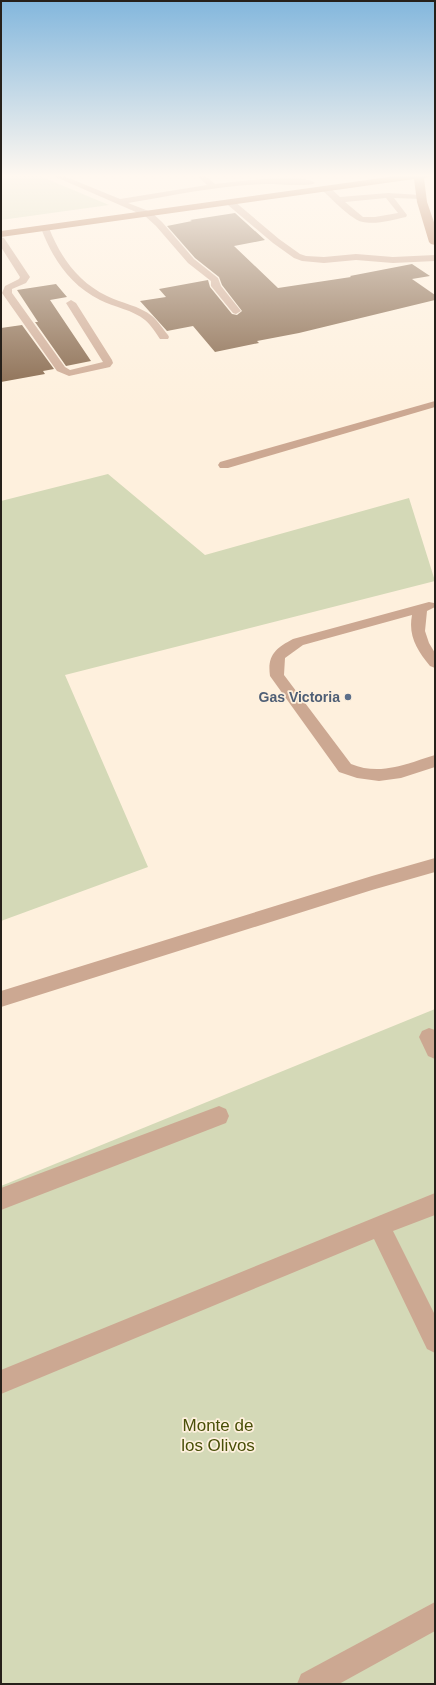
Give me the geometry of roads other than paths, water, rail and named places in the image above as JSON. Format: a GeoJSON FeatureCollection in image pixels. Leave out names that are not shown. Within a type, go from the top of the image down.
{"type":"FeatureCollection","features":[{"type":"Feature","properties":{"kind":"street"},"geometry":{"type":"LineString","coordinates":[[9,253],[25,277],[23,281],[8,288],[7,293],[61,369],[68,373],[106,366],[108,363],[107,360],[72,303]]}},
{"type":"Feature","properties":{"kind":"street"},"geometry":{"type":"LineString","coordinates":[[55,253],[67,271],[96,294],[143,314],[150,319],[164,337]]}},
{"type":"Feature","properties":{"kind":"street"},"geometry":{"type":"LineString","coordinates":[[184,253],[191,261],[214,280],[216,286],[236,311]]}},
{"type":"Feature","properties":{"kind":"street"},"geometry":{"type":"LineString","coordinates":[[292,253],[305,259],[324,260],[356,257],[393,260],[435,258]]}},
{"type":"Feature","properties":{"kind":"street"},"geometry":{"type":"LineString","coordinates":[[224,466],[435,404]]}},
{"type":"Feature","properties":{"kind":"street"},"geometry":{"type":"LineString","coordinates":[[430,607],[417,627],[418,635],[426,652],[435,663]]}},
{"type":"Feature","properties":{"kind":"street"},"geometry":{"type":"LineString","coordinates":[[430,607],[298,642],[285,649],[278,656],[275,665],[277,676],[345,768],[356,774],[388,776],[435,761]]}},
{"type":"Feature","properties":{"kind":"street"},"geometry":{"type":"LineString","coordinates":[[1,999],[364,885],[435,865]]}},
{"type":"Feature","properties":{"kind":"street"},"geometry":{"type":"LineString","coordinates":[[1,1199],[219,1116]]}},
{"type":"Feature","properties":{"kind":"street"},"geometry":{"type":"LineString","coordinates":[[1,1382],[435,1204]]}},
{"type":"Feature","properties":{"kind":"street"},"geometry":{"type":"LineString","coordinates":[[379,1226],[435,1341]]}},
{"type":"Feature","properties":{"kind":"street"},"geometry":{"type":"LineString","coordinates":[[311,1684],[435,1616]]}},
{"type":"Feature","properties":{"kind":"place","name":"Gas Victoria"},"geometry":{"type":"Point","coordinates":[348,697]}},
{"type":"Feature","properties":{"kind":"park label","name":"Monte de los Olivos"},"geometry":{"type":"Point","coordinates":[218,1435]}}]}
